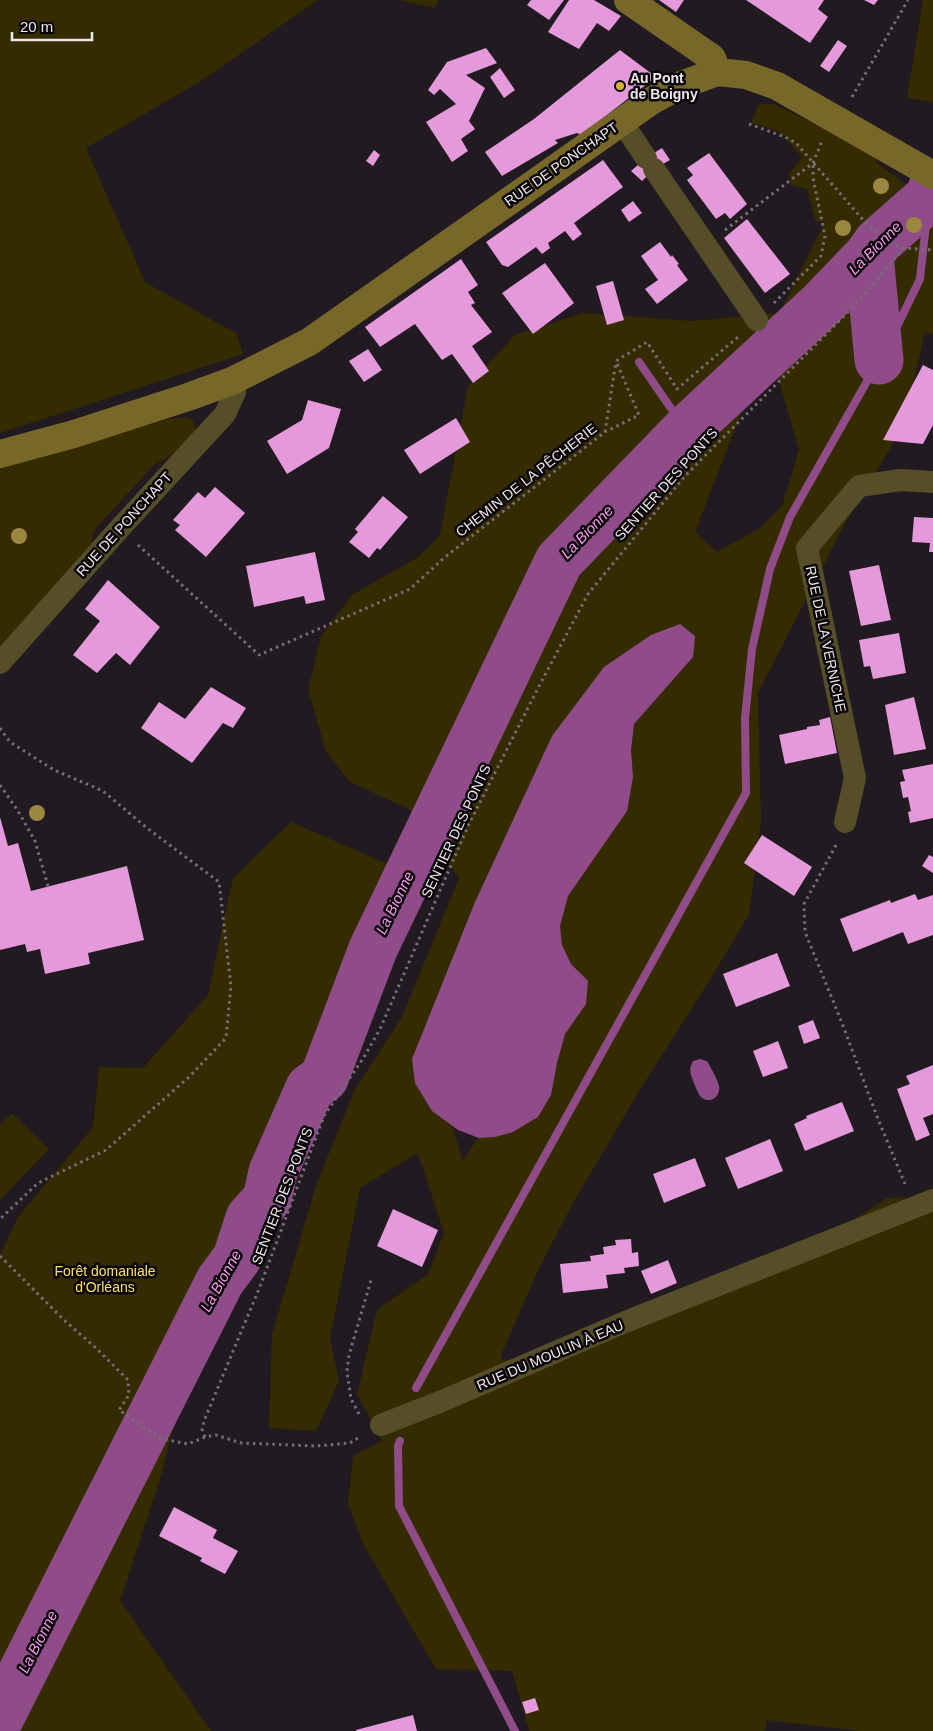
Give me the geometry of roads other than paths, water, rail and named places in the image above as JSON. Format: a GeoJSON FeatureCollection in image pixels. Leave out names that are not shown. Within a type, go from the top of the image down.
{"type":"FeatureCollection","features":[{"type":"Feature","properties":{"kind":"street"},"geometry":{"type":"LineString","coordinates":[[628,0],[712,58],[717,72]]}},
{"type":"Feature","properties":{"kind":"street","name":"RUE DE PONCHAPT"},"geometry":{"type":"LineString","coordinates":[[0,454],[84,431],[188,397],[232,380],[309,342],[651,101],[681,85],[717,72],[746,75],[777,86],[933,175]]}},
{"type":"Feature","properties":{"kind":"street"},"geometry":{"type":"LineString","coordinates":[[622,122],[757,320]]}},
{"type":"Feature","properties":{"kind":"street","name":"RUE DE PONCHAPT"},"geometry":{"type":"LineString","coordinates":[[0,663],[225,414],[235,392],[232,380]]}},
{"type":"Feature","properties":{"kind":"street","name":"RUE DE LA VERNICHE"},"geometry":{"type":"LineString","coordinates":[[845,822],[855,778],[807,548],[859,486],[901,480],[933,482]]}},
{"type":"Feature","properties":{"kind":"street","name":"RUE DU MOULIN À EAU"},"geometry":{"type":"LineString","coordinates":[[375,1428],[626,1322],[924,1204]]}},
{"type":"Feature","properties":{"kind":"waterway","name":"La Bionne"},"geometry":{"type":"LineString","coordinates":[[0,1717],[220,1281],[237,1258],[250,1218],[267,1199],[273,1172],[310,1088],[324,1078],[373,949],[559,561],[686,430],[822,304],[869,255],[878,242],[929,197],[933,187]]}},
{"type":"Feature","properties":{"kind":"waterway"},"geometry":{"type":"LineString","coordinates":[[416,1388],[746,793],[745,718],[752,649],[770,569],[790,517],[891,339],[920,279],[929,197]]}},
{"type":"Feature","properties":{"kind":"waterway"},"geometry":{"type":"LineString","coordinates":[[869,255],[879,360]]}},
{"type":"Feature","properties":{"kind":"waterway"},"geometry":{"type":"LineString","coordinates":[[639,362],[686,430]]}},
{"type":"Feature","properties":{"kind":"waterway"},"geometry":{"type":"LineString","coordinates":[[400,1441],[398,1446],[399,1506],[515,1731]]}},
{"type":"Feature","properties":{"kind":"place","name":"Au Pont de Boigny"},"geometry":{"type":"Point","coordinates":[620,86]}},
{"type":"Feature","properties":{"kind":"park label","name":"Forêt domaniale d'Orléans"},"geometry":{"type":"Point","coordinates":[105,1279]}}]}
